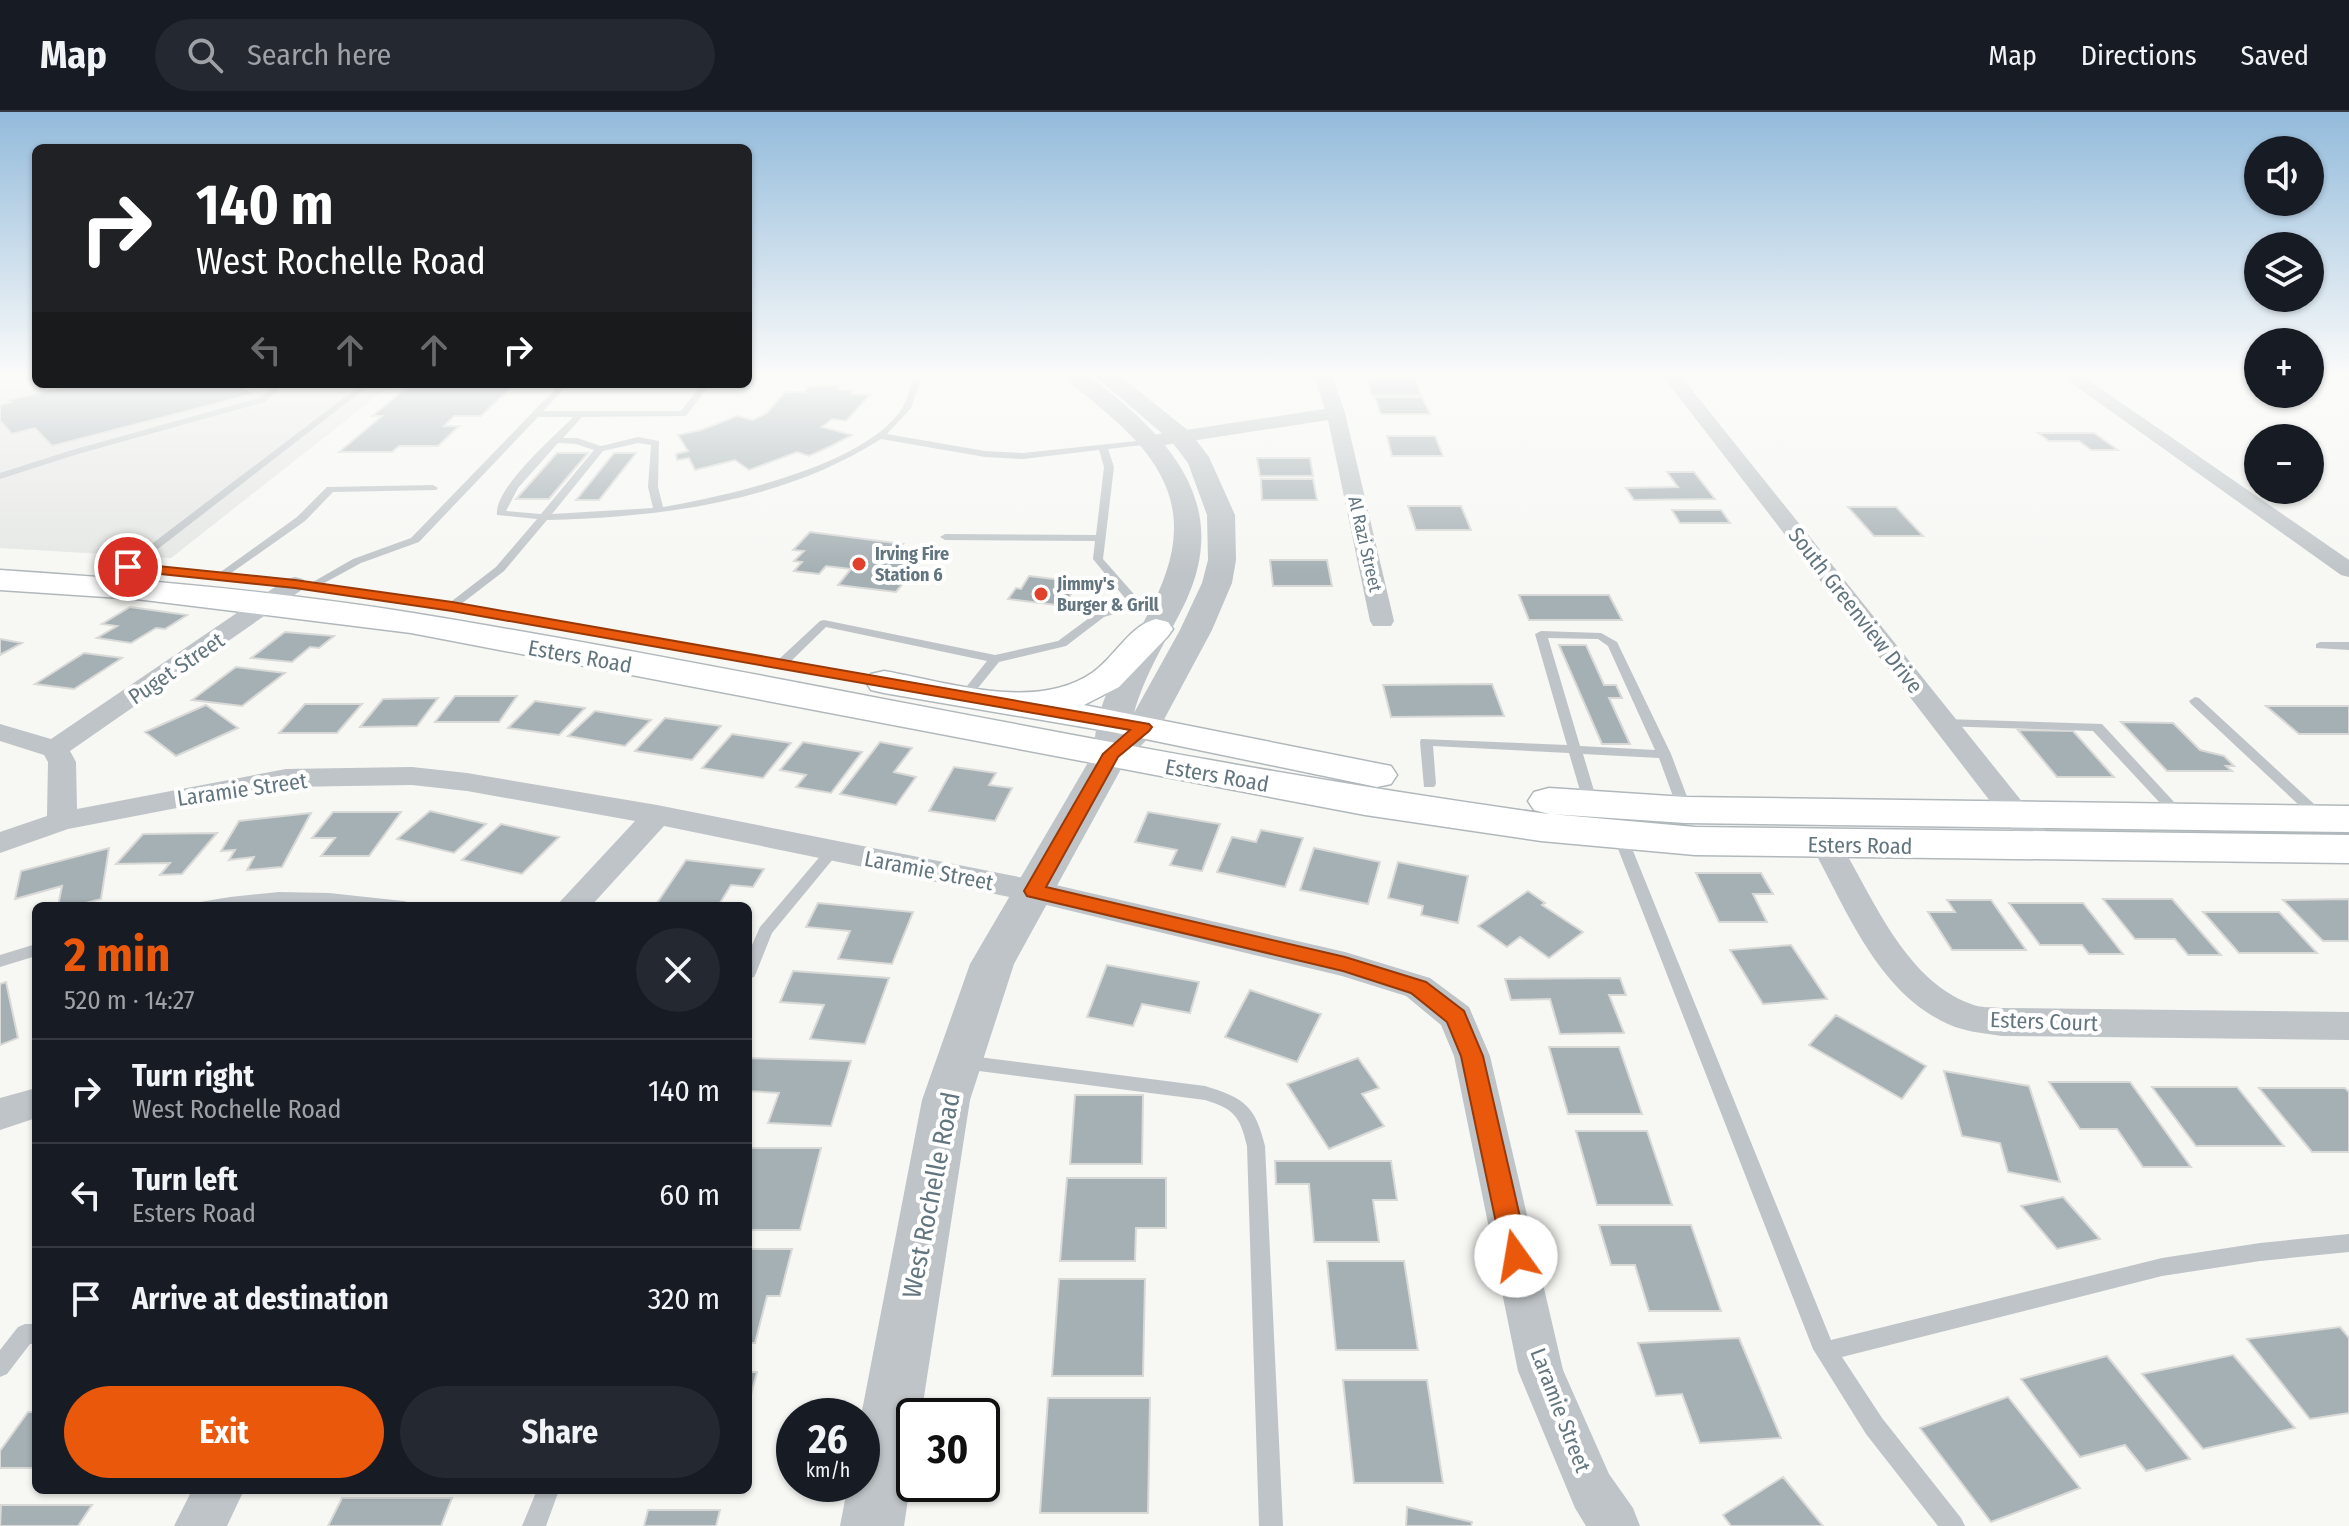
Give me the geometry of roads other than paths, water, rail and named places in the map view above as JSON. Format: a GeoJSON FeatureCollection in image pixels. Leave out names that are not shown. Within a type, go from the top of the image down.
{"type":"FeatureCollection","features":[{"type":"Feature","properties":{"kind":"main road","name":"Esters Road"},"geometry":{"type":"LineString","coordinates":[[0,560],[220,576],[411,623],[768,676],[1429,784],[1591,804],[2029,830],[2340,829]]}},
{"type":"Feature","properties":{"kind":"main road","name":"Esters Road"},"geometry":{"type":"LineString","coordinates":[[0,580],[136,589],[292,592],[452,606],[768,676],[1009,703],[1365,802],[1620,836],[1826,845],[2180,816],[2340,829]]}},
{"type":"Feature","properties":{"kind":"main road"},"geometry":{"type":"LineString","coordinates":[[1009,703],[1055,702],[1080,696],[1102,684],[1129,660],[1152,614]]}},
{"type":"Feature","properties":{"kind":"street","name":"West Rochelle Road"},"geometry":{"type":"LineString","coordinates":[[1122,734],[1152,614],[1178,585],[1189,524],[1166,441]]}},
{"type":"Feature","properties":{"kind":"street","name":"West Rochelle Road"},"geometry":{"type":"LineString","coordinates":[[872,1526],[946,1100],[992,964],[1122,734],[1196,630],[1217,583],[1222,560],[1221,515],[1214,490],[1200,462],[1169,441]]}},
{"type":"Feature","properties":{"kind":"street","name":"Al Razi Street"},"geometry":{"type":"LineString","coordinates":[[1342,441],[1382,621]]}},
{"type":"Feature","properties":{"kind":"street","name":"South Greenview Drive"},"geometry":{"type":"LineString","coordinates":[[1723,441],[2029,830]]}},
{"type":"Feature","properties":{"kind":"street"},"geometry":{"type":"LineString","coordinates":[[2164,441],[2349,570]]}},
{"type":"Feature","properties":{"kind":"street","name":"Puget Street"},"geometry":{"type":"LineString","coordinates":[[55,749],[292,592]]}},
{"type":"Feature","properties":{"kind":"street"},"geometry":{"type":"LineString","coordinates":[[0,732],[55,749],[62,762],[62,821]]}},
{"type":"Feature","properties":{"kind":"street","name":"Laramie Street"},"geometry":{"type":"LineString","coordinates":[[0,843],[62,821],[286,778],[412,776],[467,782],[657,815],[1034,891],[1345,964],[1418,987],[1456,1017],[1472,1056],[1541,1371],[1592,1491],[1615,1526]]}},
{"type":"Feature","properties":{"kind":"street"},"geometry":{"type":"LineString","coordinates":[[576,902],[657,815]]}},
{"type":"Feature","properties":{"kind":"street","name":"Esters Court"},"geometry":{"type":"LineString","coordinates":[[1826,845],[1900,970],[1927,997],[1961,1015],[2002,1022],[2349,1026]]}},
{"type":"Feature","properties":{"kind":"street"},"geometry":{"type":"LineString","coordinates":[[0,1114],[32,1104]]}},
{"type":"Feature","properties":{"kind":"street"},"geometry":{"type":"LineString","coordinates":[[199,1526],[218,1494]]}},
{"type":"Feature","properties":{"kind":"lane"},"geometry":{"type":"LineString","coordinates":[[0,476],[115,441]]}},
{"type":"Feature","properties":{"kind":"lane"},"geometry":{"type":"LineString","coordinates":[[128,567],[293,441]]}},
{"type":"Feature","properties":{"kind":"lane"},"geometry":{"type":"LineString","coordinates":[[292,592],[357,561],[415,540],[510,441]]}},
{"type":"Feature","properties":{"kind":"lane"},"geometry":{"type":"LineString","coordinates":[[555,441],[518,482],[500,511],[544,517],[659,510],[719,500],[809,472],[871,441]]}},
{"type":"Feature","properties":{"kind":"lane"},"geometry":{"type":"LineString","coordinates":[[577,441],[600,449],[634,441]]}},
{"type":"Feature","properties":{"kind":"lane"},"geometry":{"type":"LineString","coordinates":[[644,441],[656,443],[653,487],[659,510]]}},
{"type":"Feature","properties":{"kind":"lane"},"geometry":{"type":"LineString","coordinates":[[910,441],[1011,456],[1152,441]]}},
{"type":"Feature","properties":{"kind":"lane"},"geometry":{"type":"LineString","coordinates":[[1103,448],[1109,467],[1098,559],[1152,614]]}},
{"type":"Feature","properties":{"kind":"lane"},"geometry":{"type":"LineString","coordinates":[[452,606],[500,569],[600,449]]}},
{"type":"Feature","properties":{"kind":"lane"},"geometry":{"type":"LineString","coordinates":[[220,576],[301,519],[330,489],[433,488]]}},
{"type":"Feature","properties":{"kind":"lane"},"geometry":{"type":"LineString","coordinates":[[945,537],[1101,538]]}},
{"type":"Feature","properties":{"kind":"lane"},"geometry":{"type":"LineString","coordinates":[[768,676],[824,623],[995,659],[1062,644],[1100,615],[1152,614]]}},
{"type":"Feature","properties":{"kind":"lane"},"geometry":{"type":"LineString","coordinates":[[1591,804],[1541,634],[1601,636],[1613,644],[1664,754],[1685,810]]}},
{"type":"Feature","properties":{"kind":"lane"},"geometry":{"type":"LineString","coordinates":[[2320,646],[2349,646]]}},
{"type":"Feature","properties":{"kind":"lane"},"geometry":{"type":"LineString","coordinates":[[965,696],[995,659]]}},
{"type":"Feature","properties":{"kind":"lane"},"geometry":{"type":"LineString","coordinates":[[2195,701],[2340,829]]}},
{"type":"Feature","properties":{"kind":"lane"},"geometry":{"type":"LineString","coordinates":[[1944,723],[2097,727],[2180,816]]}},
{"type":"Feature","properties":{"kind":"lane"},"geometry":{"type":"LineString","coordinates":[[1429,784],[1426,742],[1664,754]]}},
{"type":"Feature","properties":{"kind":"lane"},"geometry":{"type":"LineString","coordinates":[[1620,836],[1826,1351],[1874,1426],[1953,1526]]}},
{"type":"Feature","properties":{"kind":"lane"},"geometry":{"type":"LineString","coordinates":[[752,963],[765,931],[833,850]]}},
{"type":"Feature","properties":{"kind":"lane"},"geometry":{"type":"LineString","coordinates":[[226,902],[344,897],[377,902]]}},
{"type":"Feature","properties":{"kind":"lane"},"geometry":{"type":"LineString","coordinates":[[0,961],[32,951]]}},
{"type":"Feature","properties":{"kind":"lane"},"geometry":{"type":"LineString","coordinates":[[959,1061],[1205,1093],[1232,1101],[1249,1115],[1256,1146],[1271,1526]]}},
{"type":"Feature","properties":{"kind":"lane"},"geometry":{"type":"LineString","coordinates":[[1826,1351],[2162,1267],[2260,1252],[2349,1243]]}},
{"type":"Feature","properties":{"kind":"lane"},"geometry":{"type":"LineString","coordinates":[[0,1367],[25,1334],[32,1334]]}},
{"type":"Feature","properties":{"kind":"lane"},"geometry":{"type":"LineString","coordinates":[[534,1526],[546,1494]]}},
{"type":"Feature","properties":{"kind":"place","name":"Irving Fire Station 6"},"geometry":{"type":"Point","coordinates":[859,564]}},
{"type":"Feature","properties":{"kind":"place","name":"Jimmy's Burger & Grill"},"geometry":{"type":"Point","coordinates":[1041,594]}}]}
